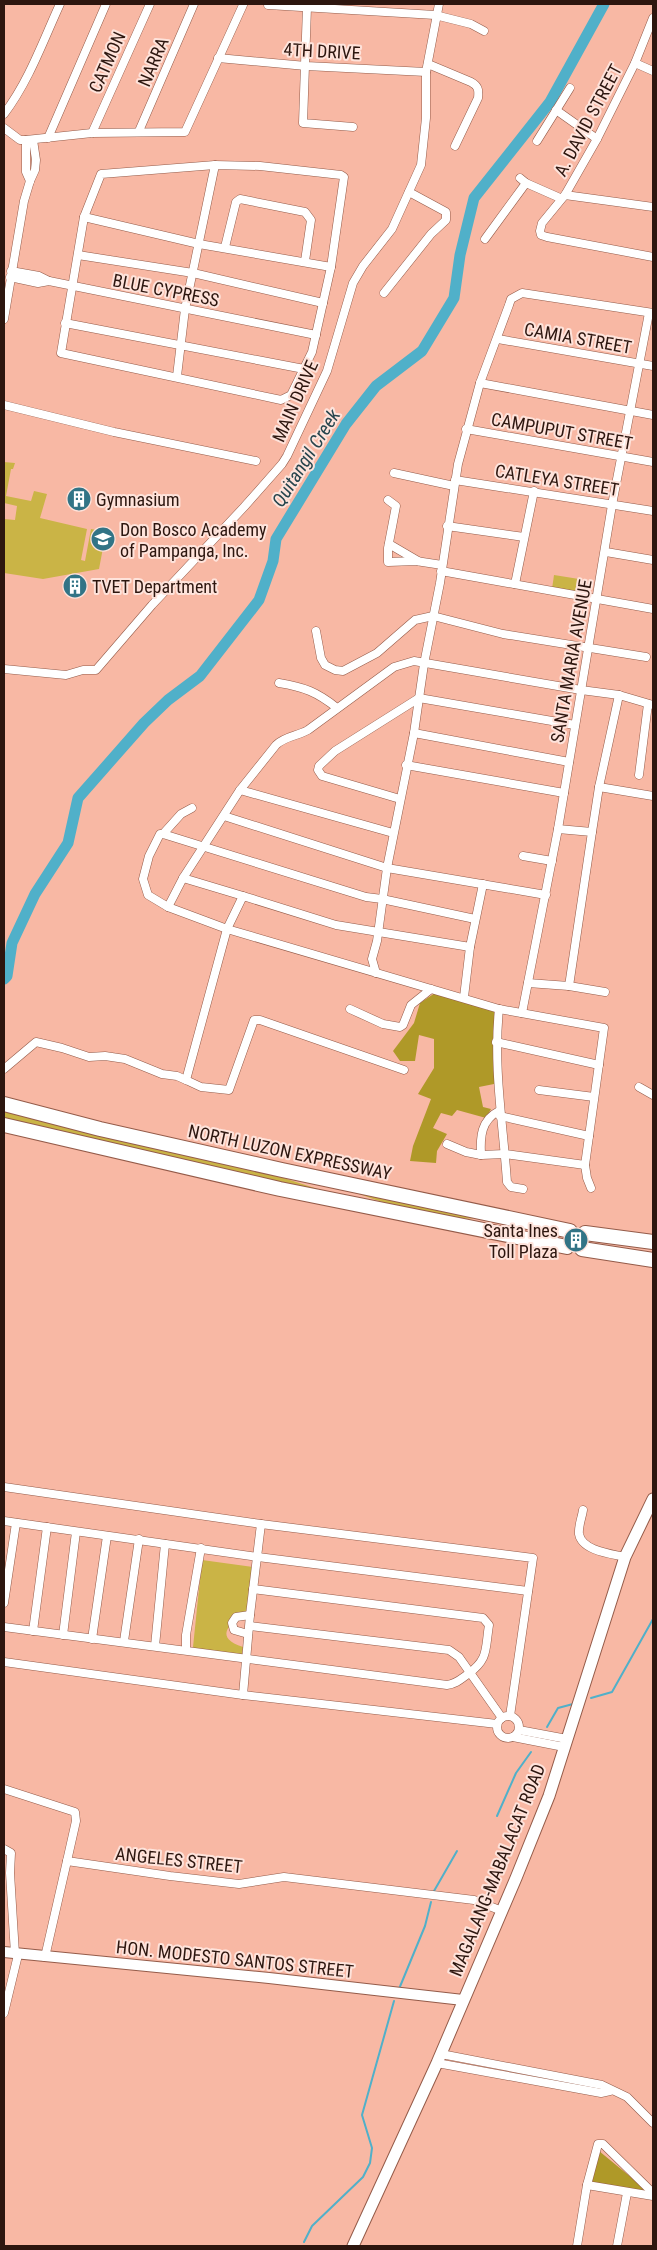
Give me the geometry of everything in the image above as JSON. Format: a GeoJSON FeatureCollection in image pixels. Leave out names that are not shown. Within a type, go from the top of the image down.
{"type":"FeatureCollection","features":[{"type":"Feature","properties":{"kind":"highway","name":"NORTH LUZON EXPRESSWAY"},"geometry":{"type":"LineString","coordinates":[[4,1104],[100,1129],[272,1168],[570,1231]]}},
{"type":"Feature","properties":{"kind":"highway","name":"NORTH LUZON EXPRESSWAY"},"geometry":{"type":"LineString","coordinates":[[4,1125],[280,1189],[567,1247]]}},
{"type":"Feature","properties":{"kind":"highway"},"geometry":{"type":"LineString","coordinates":[[585,1233],[653,1242]]}},
{"type":"Feature","properties":{"kind":"highway"},"geometry":{"type":"LineString","coordinates":[[582,1249],[653,1260]]}},
{"type":"Feature","properties":{"kind":"main road","name":"MAGALANG-MABALACAT ROAD"},"geometry":{"type":"LineString","coordinates":[[353,2246],[439,2059],[549,1796],[562,1742],[625,1557],[653,1499]]}},
{"type":"Feature","properties":{"kind":"street"},"geometry":{"type":"LineString","coordinates":[[4,114],[16,98],[60,4]]}},
{"type":"Feature","properties":{"kind":"street"},"geometry":{"type":"LineString","coordinates":[[48,138],[106,4]]}},
{"type":"Feature","properties":{"kind":"street","name":"CATMON"},"geometry":{"type":"LineString","coordinates":[[92,133],[150,4]]}},
{"type":"Feature","properties":{"kind":"street","name":"NARRA"},"geometry":{"type":"LineString","coordinates":[[139,131],[194,4]]}},
{"type":"Feature","properties":{"kind":"street"},"geometry":{"type":"LineString","coordinates":[[385,4],[385,13]]}},
{"type":"Feature","properties":{"kind":"street","name":"MAIN DRIVE"},"geometry":{"type":"LineString","coordinates":[[5,669],[66,676],[83,670],[96,670],[147,611],[276,471],[287,456],[327,371],[339,326],[358,274],[392,229],[423,159],[426,72],[435,15],[439,4]]}},
{"type":"Feature","properties":{"kind":"street"},"geometry":{"type":"LineString","coordinates":[[4,128],[20,140],[92,133],[185,132],[243,5]]}},
{"type":"Feature","properties":{"kind":"street"},"geometry":{"type":"LineString","coordinates":[[268,5],[435,15],[471,24],[484,31]]}},
{"type":"Feature","properties":{"kind":"street"},"geometry":{"type":"LineString","coordinates":[[307,7],[303,123],[354,127]]}},
{"type":"Feature","properties":{"kind":"street","name":"A. DAVID STREET"},"geometry":{"type":"LineString","coordinates":[[653,20],[636,63],[596,139],[563,196],[540,227],[541,235],[547,237],[653,257]]}},
{"type":"Feature","properties":{"kind":"street","name":"4TH DRIVE"},"geometry":{"type":"LineString","coordinates":[[218,58],[306,66],[426,72]]}},
{"type":"Feature","properties":{"kind":"street"},"geometry":{"type":"LineString","coordinates":[[636,63],[653,71]]}},
{"type":"Feature","properties":{"kind":"street"},"geometry":{"type":"LineString","coordinates":[[428,64],[471,82],[479,90],[478,98],[455,146]]}},
{"type":"Feature","properties":{"kind":"street"},"geometry":{"type":"LineString","coordinates":[[536,141],[570,88]]}},
{"type":"Feature","properties":{"kind":"street"},"geometry":{"type":"LineString","coordinates":[[556,110],[596,139]]}},
{"type":"Feature","properties":{"kind":"street"},"geometry":{"type":"LineString","coordinates":[[4,319],[30,181],[36,165],[29,140]]}},
{"type":"Feature","properties":{"kind":"street"},"geometry":{"type":"LineString","coordinates":[[177,376],[185,309],[215,165]]}},
{"type":"Feature","properties":{"kind":"street"},"geometry":{"type":"LineString","coordinates":[[215,165],[260,166],[341,174],[344,177],[331,266],[316,335],[312,352],[291,395],[281,400],[177,376],[64,354],[60,350],[84,217],[101,174],[215,165]]}},
{"type":"Feature","properties":{"kind":"street"},"geometry":{"type":"LineString","coordinates":[[485,239],[523,181],[563,196],[652,207],[653,197]]}},
{"type":"Feature","properties":{"kind":"street"},"geometry":{"type":"LineString","coordinates":[[384,293],[432,234],[446,220],[446,212],[409,192]]}},
{"type":"Feature","properties":{"kind":"street"},"geometry":{"type":"LineString","coordinates":[[225,247],[236,202],[240,199],[304,212],[308,215],[310,220],[305,261]]}},
{"type":"Feature","properties":{"kind":"street"},"geometry":{"type":"LineString","coordinates":[[84,217],[199,244],[331,266]]}},
{"type":"Feature","properties":{"kind":"street"},"geometry":{"type":"LineString","coordinates":[[78,255],[193,273],[323,302]]}},
{"type":"Feature","properties":{"kind":"street","name":"BLUE CYPRESS"},"geometry":{"type":"LineString","coordinates":[[11,274],[39,276],[49,281],[72,286],[316,335]]}},
{"type":"Feature","properties":{"kind":"street"},"geometry":{"type":"LineString","coordinates":[[376,973],[372,960],[393,833],[414,732],[455,483],[466,429],[480,382],[498,339],[509,305],[514,297],[522,293],[651,313]]}},
{"type":"Feature","properties":{"kind":"street","name":"SANTA MARIA AVENUE"},"geometry":{"type":"LineString","coordinates":[[522,1013],[558,829],[588,647],[606,552],[612,505],[651,313]]}},
{"type":"Feature","properties":{"kind":"street"},"geometry":{"type":"LineString","coordinates":[[65,323],[304,369]]}},
{"type":"Feature","properties":{"kind":"street","name":"CAMIA STREET"},"geometry":{"type":"LineString","coordinates":[[498,339],[653,366]]}},
{"type":"Feature","properties":{"kind":"street"},"geometry":{"type":"LineString","coordinates":[[480,382],[653,415]]}},
{"type":"Feature","properties":{"kind":"street"},"geometry":{"type":"LineString","coordinates":[[4,405],[114,432],[256,461]]}},
{"type":"Feature","properties":{"kind":"street","name":"CAMPUPUT STREET"},"geometry":{"type":"LineString","coordinates":[[466,429],[653,462]]}},
{"type":"Feature","properties":{"kind":"street","name":"CATLEYA STREET"},"geometry":{"type":"LineString","coordinates":[[394,473],[455,483],[534,491],[653,511]]}},
{"type":"Feature","properties":{"kind":"street"},"geometry":{"type":"LineString","coordinates":[[515,584],[534,491]]}},
{"type":"Feature","properties":{"kind":"street"},"geometry":{"type":"LineString","coordinates":[[388,500],[396,506],[389,544],[388,562],[419,561]]}},
{"type":"Feature","properties":{"kind":"street"},"geometry":{"type":"LineString","coordinates":[[448,526],[524,537]]}},
{"type":"Feature","properties":{"kind":"street"},"geometry":{"type":"LineString","coordinates":[[389,544],[419,561],[442,568],[515,584],[653,609]]}},
{"type":"Feature","properties":{"kind":"street"},"geometry":{"type":"LineString","coordinates":[[606,552],[653,560]]}},
{"type":"Feature","properties":{"kind":"street"},"geometry":{"type":"LineString","coordinates":[[316,631],[321,658],[325,665],[334,670],[343,671],[377,653],[415,620],[433,616],[504,634],[646,657]]}},
{"type":"Feature","properties":{"kind":"street"},"geometry":{"type":"LineString","coordinates":[[168,907],[183,878],[240,790],[282,739],[300,735],[394,667],[414,661],[619,695],[651,704],[639,775]]}},
{"type":"Feature","properties":{"kind":"street"},"geometry":{"type":"LineString","coordinates":[[278,683],[303,687],[321,696],[336,708]]}},
{"type":"Feature","properties":{"kind":"street"},"geometry":{"type":"LineString","coordinates":[[569,986],[599,787],[619,695]]}},
{"type":"Feature","properties":{"kind":"street"},"geometry":{"type":"LineString","coordinates":[[400,799],[322,776],[318,766],[336,751],[419,698],[575,725]]}},
{"type":"Feature","properties":{"kind":"street"},"geometry":{"type":"LineString","coordinates":[[414,732],[569,762]]}},
{"type":"Feature","properties":{"kind":"street"},"geometry":{"type":"LineString","coordinates":[[406,765],[564,794]]}},
{"type":"Feature","properties":{"kind":"street"},"geometry":{"type":"LineString","coordinates":[[599,787],[653,796]]}},
{"type":"Feature","properties":{"kind":"street"},"geometry":{"type":"LineString","coordinates":[[240,790],[393,833]]}},
{"type":"Feature","properties":{"kind":"street"},"geometry":{"type":"LineString","coordinates":[[192,808],[181,814],[163,834],[160,834],[149,856],[143,879],[148,895],[168,907],[227,929],[464,997],[499,1009],[604,1028],[585,1165],[591,1188]]}},
{"type":"Feature","properties":{"kind":"street"},"geometry":{"type":"LineString","coordinates":[[224,816],[387,868],[546,895]]}},
{"type":"Feature","properties":{"kind":"street"},"geometry":{"type":"LineString","coordinates":[[558,829],[592,832]]}},
{"type":"Feature","properties":{"kind":"street"},"geometry":{"type":"LineString","coordinates":[[163,834],[366,897],[382,898],[475,919]]}},
{"type":"Feature","properties":{"kind":"street"},"geometry":{"type":"LineString","coordinates":[[523,856],[552,861]]}},
{"type":"Feature","properties":{"kind":"street"},"geometry":{"type":"LineString","coordinates":[[183,878],[336,925],[470,947]]}},
{"type":"Feature","properties":{"kind":"street"},"geometry":{"type":"LineString","coordinates":[[464,997],[470,947],[483,884]]}},
{"type":"Feature","properties":{"kind":"street"},"geometry":{"type":"LineString","coordinates":[[186,1080],[227,929],[243,896]]}},
{"type":"Feature","properties":{"kind":"street"},"geometry":{"type":"LineString","coordinates":[[360,968],[372,960]]}},
{"type":"Feature","properties":{"kind":"street"},"geometry":{"type":"LineString","coordinates":[[528,983],[569,986],[605,992]]}},
{"type":"Feature","properties":{"kind":"street"},"geometry":{"type":"LineString","coordinates":[[350,1009],[383,1024],[400,1027],[403,1025],[411,1004],[431,988]]}},
{"type":"Feature","properties":{"kind":"street"},"geometry":{"type":"LineString","coordinates":[[499,1009],[496,1042],[500,1114],[508,1185],[523,1190]]}},
{"type":"Feature","properties":{"kind":"street"},"geometry":{"type":"LineString","coordinates":[[4,1069],[30,1045],[36,1042],[89,1057],[105,1056],[125,1059],[162,1074],[177,1076],[201,1087],[229,1090],[254,1020],[260,1020],[404,1070]]}},
{"type":"Feature","properties":{"kind":"street"},"geometry":{"type":"LineString","coordinates":[[496,1042],[600,1066]]}},
{"type":"Feature","properties":{"kind":"street"},"geometry":{"type":"LineString","coordinates":[[639,1087],[653,1095]]}},
{"type":"Feature","properties":{"kind":"street"},"geometry":{"type":"LineString","coordinates":[[539,1090],[594,1097]]}},
{"type":"Feature","properties":{"kind":"street"},"geometry":{"type":"LineString","coordinates":[[481,1155],[482,1133],[485,1124],[490,1117],[500,1114],[589,1136]]}},
{"type":"Feature","properties":{"kind":"street"},"geometry":{"type":"LineString","coordinates":[[447,1144],[466,1152],[481,1155],[505,1154],[585,1165]]}},
{"type":"Feature","properties":{"kind":"street"},"geometry":{"type":"LineString","coordinates":[[4,1488],[261,1524],[532,1558],[510,1716]]}},
{"type":"Feature","properties":{"kind":"street"},"geometry":{"type":"LineString","coordinates":[[583,1510],[579,1535],[584,1544],[625,1557]]}},
{"type":"Feature","properties":{"kind":"street"},"geometry":{"type":"LineString","coordinates":[[4,1521],[258,1557],[528,1591]]}},
{"type":"Feature","properties":{"kind":"street"},"geometry":{"type":"LineString","coordinates":[[4,1603],[16,1523]]}},
{"type":"Feature","properties":{"kind":"street"},"geometry":{"type":"LineString","coordinates":[[243,1694],[261,1524]]}},
{"type":"Feature","properties":{"kind":"street"},"geometry":{"type":"LineString","coordinates":[[33,1631],[47,1527]]}},
{"type":"Feature","properties":{"kind":"street"},"geometry":{"type":"LineString","coordinates":[[63,1635],[76,1532]]}},
{"type":"Feature","properties":{"kind":"street"},"geometry":{"type":"LineString","coordinates":[[92,1639],[107,1536]]}},
{"type":"Feature","properties":{"kind":"street"},"geometry":{"type":"LineString","coordinates":[[124,1641],[139,1539]]}},
{"type":"Feature","properties":{"kind":"street"},"geometry":{"type":"LineString","coordinates":[[155,1646],[165,1544]]}},
{"type":"Feature","properties":{"kind":"street"},"geometry":{"type":"LineString","coordinates":[[186,1649],[186,1635],[201,1548]]}},
{"type":"Feature","properties":{"kind":"street"},"geometry":{"type":"LineString","coordinates":[[4,1627],[186,1649],[447,1685],[457,1683],[479,1667],[484,1659],[489,1625],[482,1618],[253,1589]]}},
{"type":"Feature","properties":{"kind":"street"},"geometry":{"type":"LineString","coordinates":[[250,1615],[236,1617],[232,1623],[234,1630],[449,1650],[459,1657],[470,1673],[499,1721],[498,1731],[503,1736],[562,1742]]}},
{"type":"Feature","properties":{"kind":"street"},"geometry":{"type":"LineString","coordinates":[[4,1662],[243,1694],[499,1721],[510,1716],[517,1719],[519,1730]]}},
{"type":"Feature","properties":{"kind":"street"},"geometry":{"type":"LineString","coordinates":[[519,1730],[562,1742]]}},
{"type":"Feature","properties":{"kind":"street"},"geometry":{"type":"LineString","coordinates":[[513,1737],[519,1730]]}},
{"type":"Feature","properties":{"kind":"street"},"geometry":{"type":"LineString","coordinates":[[4,1789],[75,1812],[76,1820],[45,1957]]}},
{"type":"Feature","properties":{"kind":"street"},"geometry":{"type":"LineString","coordinates":[[4,1849],[11,1852],[7,1868],[12,1954],[4,2013]]}},
{"type":"Feature","properties":{"kind":"street","name":"ANGELES STREET"},"geometry":{"type":"LineString","coordinates":[[67,1861],[238,1884],[284,1877],[474,1900],[502,1912]]}},
{"type":"Feature","properties":{"kind":"street","name":"HON. MODESTO SANTOS STREET"},"geometry":{"type":"LineString","coordinates":[[12,1954],[269,1978],[463,2000]]}},
{"type":"Feature","properties":{"kind":"street"},"geometry":{"type":"LineString","coordinates":[[439,2059],[602,2084],[610,2091],[627,2097],[653,2123]]}},
{"type":"Feature","properties":{"kind":"street"},"geometry":{"type":"LineString","coordinates":[[577,2246],[587,2185],[596,2146],[601,2143],[653,2194]]}},
{"type":"Feature","properties":{"kind":"street"},"geometry":{"type":"LineString","coordinates":[[587,2185],[627,2193],[653,2194]]}},
{"type":"Feature","properties":{"kind":"street"},"geometry":{"type":"LineString","coordinates":[[617,2246],[627,2193]]}},
{"type":"Feature","properties":{"kind":"shaded area"},"geometry":{"type":"Polygon","coordinates":[[[4,462],[15,463],[13,469],[11,469],[6,496],[31,501],[34,491],[47,494],[40,518],[87,529],[81,560],[85,561],[91,529],[106,532],[99,569],[43,579],[4,573],[4,519],[15,520],[17,506],[4,503],[4,462]]]}},
{"type":"Feature","properties":{"kind":"shaded area"},"geometry":{"type":"Polygon","coordinates":[[[554,575],[579,579],[577,593],[552,589],[554,575]]]}},
{"type":"Feature","properties":{"kind":"shaded area"},"geometry":{"type":"Polygon","coordinates":[[[435,993],[495,1009],[494,1084],[479,1087],[483,1107],[491,1109],[486,1118],[457,1110],[452,1116],[441,1113],[433,1128],[447,1134],[437,1151],[436,1163],[410,1161],[413,1146],[431,1099],[418,1094],[434,1068],[434,1039],[419,1035],[415,1061],[400,1061],[393,1051],[414,1023],[420,1003],[435,993]]]}},
{"type":"Feature","properties":{"kind":"shaded area"},"geometry":{"type":"Polygon","coordinates":[[[4,1107],[256,1169],[327,1192],[49,1131],[4,1118],[4,1107]]]}},
{"type":"Feature","properties":{"kind":"shaded area"},"geometry":{"type":"Polygon","coordinates":[[[354,1192],[479,1218],[432,1215],[354,1192]]]}},
{"type":"Feature","properties":{"kind":"shaded area"},"geometry":{"type":"Polygon","coordinates":[[[202,1560],[253,1567],[246,1615],[229,1627],[227,1631],[229,1639],[243,1647],[241,1661],[195,1651],[193,1647],[202,1560]]]}},
{"type":"Feature","properties":{"kind":"shaded area"},"geometry":{"type":"Polygon","coordinates":[[[599,2151],[649,2192],[591,2183],[599,2151]]]}},
{"type":"Feature","properties":{"kind":"waterway","name":"Quitangil Creek"},"geometry":{"type":"LineString","coordinates":[[4,979],[7,976],[12,943],[35,894],[68,843],[78,798],[144,723],[168,700],[200,676],[259,600],[273,561],[276,539],[346,424],[376,386],[422,351],[454,298],[460,255],[474,198],[550,102],[604,4]]}},
{"type":"Feature","properties":{"kind":"waterway"},"geometry":{"type":"LineString","coordinates":[[591,1698],[612,1692],[653,1619]]}},
{"type":"Feature","properties":{"kind":"waterway"},"geometry":{"type":"LineString","coordinates":[[547,1727],[558,1708],[573,1704]]}},
{"type":"Feature","properties":{"kind":"waterway"},"geometry":{"type":"LineString","coordinates":[[497,1816],[516,1773],[531,1752]]}},
{"type":"Feature","properties":{"kind":"waterway"},"geometry":{"type":"LineString","coordinates":[[434,1891],[457,1851]]}},
{"type":"Feature","properties":{"kind":"waterway"},"geometry":{"type":"LineString","coordinates":[[399,1989],[425,1926],[431,1902]]}},
{"type":"Feature","properties":{"kind":"waterway"},"geometry":{"type":"LineString","coordinates":[[304,2242],[312,2226],[363,2177],[370,2163],[372,2148],[362,2115],[394,2001]]}},
{"type":"Feature","properties":{"kind":"place","name":"Gymnasium"},"geometry":{"type":"Point","coordinates":[79,499]}},
{"type":"Feature","properties":{"kind":"place","name":"Don Bosco Academy of Pampanga, Inc."},"geometry":{"type":"Point","coordinates":[103,539]}},
{"type":"Feature","properties":{"kind":"place","name":"TVET Department"},"geometry":{"type":"Point","coordinates":[75,586]}},
{"type":"Feature","properties":{"kind":"place","name":"Santa Ines Toll Plaza"},"geometry":{"type":"Point","coordinates":[576,1240]}}]}
